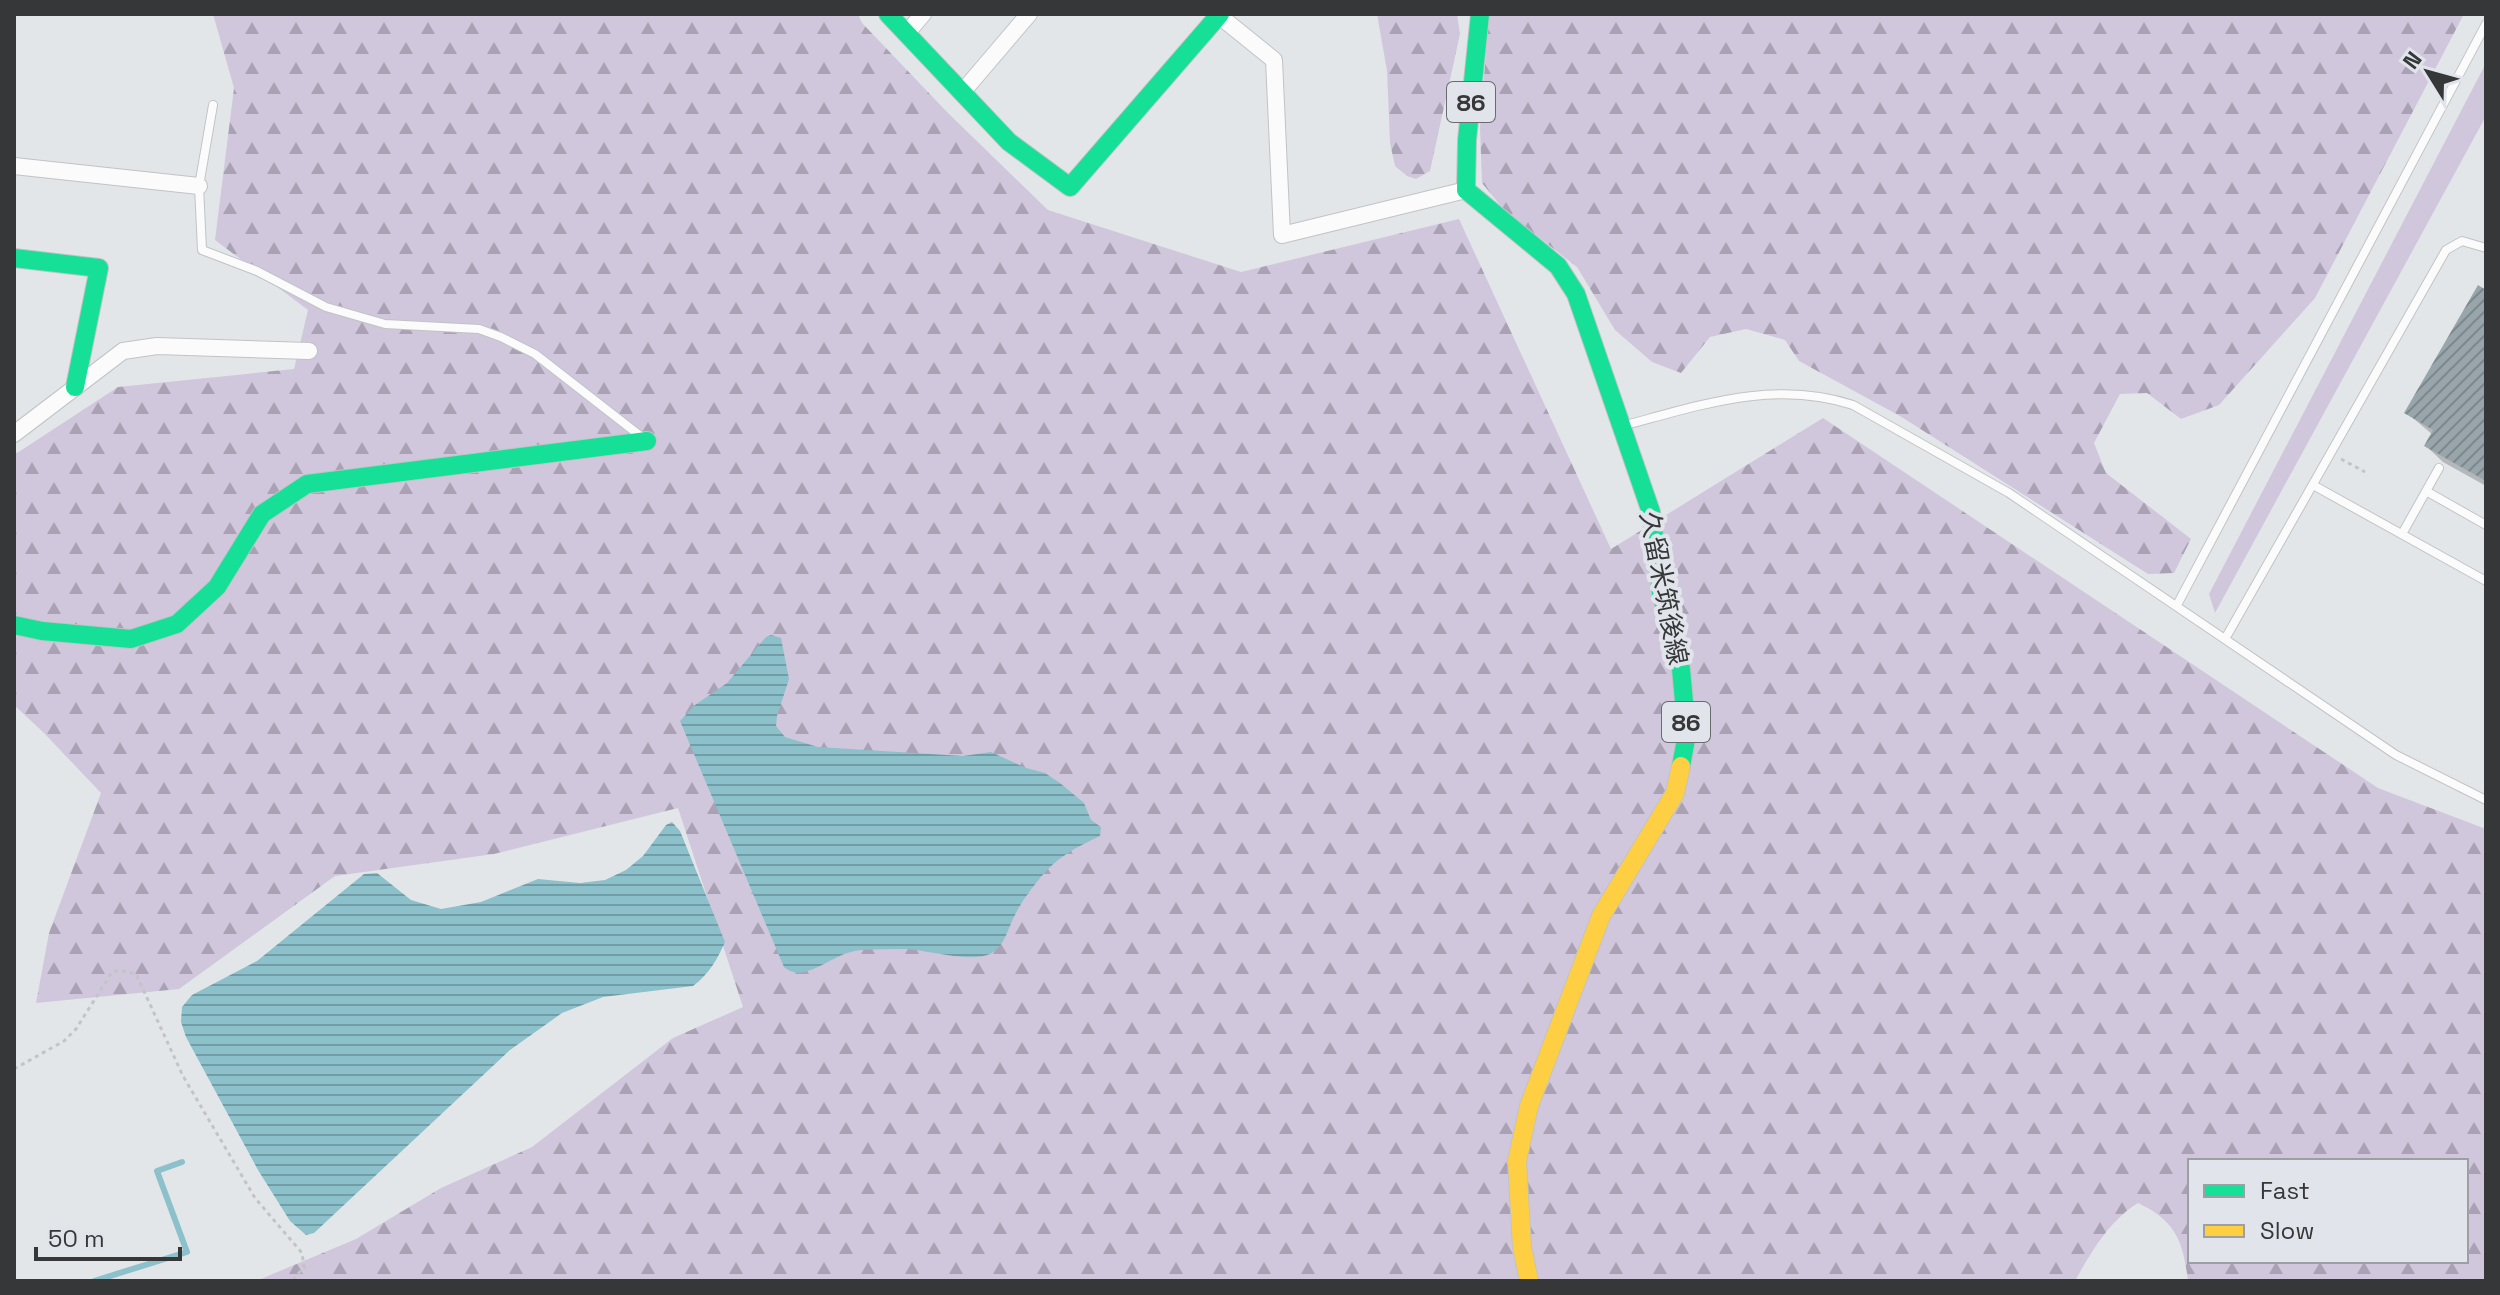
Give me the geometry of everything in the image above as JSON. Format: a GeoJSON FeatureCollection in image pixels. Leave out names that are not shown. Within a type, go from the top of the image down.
{"type":"FeatureCollection","features":[{"type":"Feature","properties":{"kind":"street"},"geometry":{"type":"LineString","coordinates":[[888,14],[1009,142],[1070,187],[1219,14],[1274,60],[1282,235],[1466,190]]}},
{"type":"Feature","properties":{"kind":"street"},"geometry":{"type":"LineString","coordinates":[[906,34],[923,14]]}},
{"type":"Feature","properties":{"kind":"street"},"geometry":{"type":"LineString","coordinates":[[965,89],[1029,14]]}},
{"type":"Feature","properties":{"kind":"street","name":"86"},"geometry":{"type":"LineString","coordinates":[[1466,190],[1467,140],[1480,14]]}},
{"type":"Feature","properties":{"kind":"street"},"geometry":{"type":"LineString","coordinates":[[14,166],[199,186]]}},
{"type":"Feature","properties":{"kind":"street","name":"久留米筑後線"},"geometry":{"type":"LineString","coordinates":[[1466,190],[1558,266],[1576,294],[1651,512],[1661,593],[1681,669],[1687,734],[1675,793],[1601,916],[1529,1106],[1517,1161],[1522,1247],[1529,1281]]}},
{"type":"Feature","properties":{"kind":"street"},"geometry":{"type":"LineString","coordinates":[[14,258],[99,268],[75,387]]}},
{"type":"Feature","properties":{"kind":"street"},"geometry":{"type":"LineString","coordinates":[[14,434],[123,351],[157,346],[309,351]]}},
{"type":"Feature","properties":{"kind":"street"},"geometry":{"type":"LineString","coordinates":[[14,625],[42,631],[131,639],[177,624],[217,587],[262,514],[307,484],[647,441]]}},
{"type":"Feature","properties":{"kind":"lane"},"geometry":{"type":"LineString","coordinates":[[2177,605],[2486,24]]}},
{"type":"Feature","properties":{"kind":"lane"},"geometry":{"type":"LineString","coordinates":[[213,105],[199,186],[202,250],[257,271],[326,307],[385,324],[479,329],[501,337],[535,354],[647,441]]}},
{"type":"Feature","properties":{"kind":"lane"},"geometry":{"type":"LineString","coordinates":[[2225,639],[2446,250],[2462,241],[2486,248]]}},
{"type":"Feature","properties":{"kind":"lane"},"geometry":{"type":"LineString","coordinates":[[1621,427],[1726,399],[1783,392],[1853,405],[2009,493],[2396,755],[2486,800]]}},
{"type":"Feature","properties":{"kind":"lane"},"geometry":{"type":"LineString","coordinates":[[2402,534],[2439,468]]}},
{"type":"Feature","properties":{"kind":"lane"},"geometry":{"type":"LineString","coordinates":[[2313,485],[2486,581]]}},
{"type":"Feature","properties":{"kind":"lane"},"geometry":{"type":"LineString","coordinates":[[2426,491],[2486,525]]}},
{"type":"Feature","properties":{"kind":"path"},"geometry":{"type":"LineString","coordinates":[[2331,453],[2365,472]]}},
{"type":"Feature","properties":{"kind":"path"},"geometry":{"type":"LineString","coordinates":[[14,1069],[64,1041],[76,1029],[112,972],[120,970],[136,974],[183,1076],[255,1198],[302,1253],[304,1267],[292,1281]]}},
{"type":"Feature","properties":{"kind":"green space"},"geometry":{"type":"Polygon","coordinates":[[[213,14],[858,14],[862,23],[948,113],[1048,210],[1241,272],[1459,219],[1611,549],[1823,418],[2378,788],[2486,829],[2486,1281],[2188,1281],[2180,1243],[2175,1234],[2161,1217],[2138,1203],[2110,1228],[2075,1281],[256,1281],[356,1239],[441,1188],[532,1147],[673,1038],[743,1007],[678,808],[494,854],[335,876],[179,989],[36,1003],[49,933],[101,793],[14,705],[14,455],[118,387],[294,369],[308,310],[215,240],[234,88],[213,14]]]}},
{"type":"Feature","properties":{"kind":"green space"},"geometry":{"type":"Polygon","coordinates":[[[1377,14],[1457,14],[1460,34],[1430,171],[1416,179],[1395,166],[1390,143],[1387,71],[1377,14]]]}},
{"type":"Feature","properties":{"kind":"green space"},"geometry":{"type":"Polygon","coordinates":[[[1489,14],[2464,14],[2315,298],[2219,405],[2181,419],[2147,393],[2120,394],[2094,443],[2106,473],[2191,539],[2174,573],[2148,574],[1900,416],[1799,361],[1785,340],[1746,329],[1710,337],[1681,373],[1652,362],[1615,330],[1577,267],[1505,211],[1482,183],[1480,128],[1489,14]]]}},
{"type":"Feature","properties":{"kind":"green space"},"geometry":{"type":"Polygon","coordinates":[[[2486,63],[2486,116],[2215,613],[2209,594],[2486,63]]]}},
{"type":"Feature","properties":{"kind":"water"},"geometry":{"type":"Polygon","coordinates":[[[771,635],[781,638],[789,679],[776,726],[785,737],[818,747],[963,756],[991,752],[1045,773],[1084,803],[1091,820],[1101,827],[1100,836],[1067,854],[1046,871],[1024,900],[1003,942],[995,951],[971,957],[905,949],[862,950],[801,972],[792,972],[784,967],[680,721],[695,705],[727,683],[771,635]]]}},
{"type":"Feature","properties":{"kind":"water"},"geometry":{"type":"Polygon","coordinates":[[[672,822],[680,831],[725,942],[704,977],[693,986],[603,997],[562,1013],[510,1050],[314,1233],[306,1235],[290,1221],[258,1170],[186,1037],[181,1022],[182,1007],[192,995],[257,961],[364,874],[377,873],[411,900],[441,909],[481,902],[538,879],[580,883],[605,880],[626,870],[643,856],[666,825],[672,822]]]}},
{"type":"Feature","properties":{"kind":"building"},"geometry":{"type":"Polygon","coordinates":[[[2478,285],[2486,290],[2486,481],[2424,446],[2433,430],[2404,413],[2478,285]]]}},
{"type":"Feature","properties":{"kind":"waterway"},"geometry":{"type":"LineString","coordinates":[[94,1281],[187,1252],[157,1171],[182,1162]]}},
{"type":"Feature","properties":{"kind":"traffic: fast"},"geometry":{"type":"LineString","coordinates":[[888,14],[1009,142],[1070,187],[1220,14]]}},
{"type":"Feature","properties":{"kind":"traffic: fast"},"geometry":{"type":"LineString","coordinates":[[1480,14],[1467,140],[1466,190],[1558,266],[1576,294],[1651,512],[1661,593],[1681,669],[1687,734],[1681,766]]}},
{"type":"Feature","properties":{"kind":"traffic: fast"},"geometry":{"type":"LineString","coordinates":[[14,258],[99,268],[75,387]]}},
{"type":"Feature","properties":{"kind":"traffic: fast"},"geometry":{"type":"LineString","coordinates":[[14,625],[42,631],[131,639],[177,624],[217,587],[262,514],[307,484],[647,441]]}},
{"type":"Feature","properties":{"kind":"traffic: slow"},"geometry":{"type":"LineString","coordinates":[[1529,1281],[1522,1247],[1517,1161],[1529,1106],[1601,916],[1675,793],[1681,766]]}}]}
